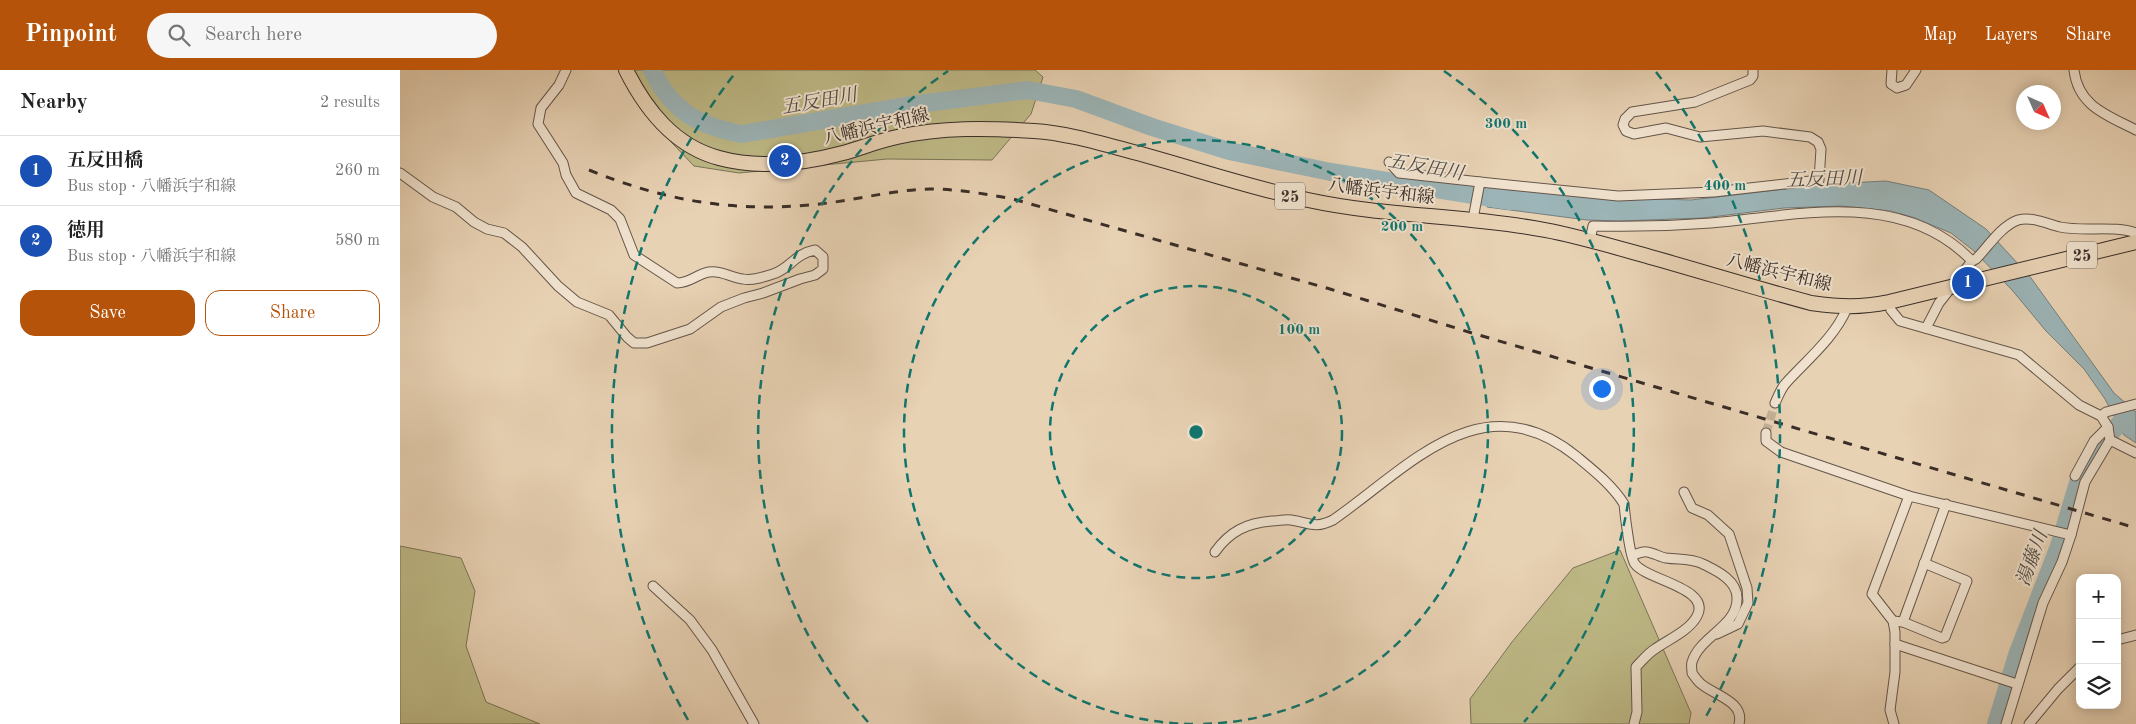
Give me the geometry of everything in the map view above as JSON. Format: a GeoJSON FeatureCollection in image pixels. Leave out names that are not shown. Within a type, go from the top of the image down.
{"type":"FeatureCollection","features":[{"type":"Feature","properties":{"kind":"main road","name":"八幡浜宇和線"},"geometry":{"type":"LineString","coordinates":[[626,70],[650,112],[666,129],[694,148],[715,157],[742,163],[779,165],[813,160],[842,154],[894,138],[932,130],[976,128],[1038,131],[1091,140],[1267,191],[1312,201],[1396,213],[1474,215],[1590,240],[1787,296],[1847,308],[1867,307],[1889,302],[2136,242]]}},
{"type":"Feature","properties":{"kind":"street"},"geometry":{"type":"LineString","coordinates":[[400,173],[433,197],[456,207],[474,222],[487,229],[504,233],[522,247],[558,286],[577,302],[609,315],[634,343],[647,343],[690,330],[721,307],[744,298],[763,294],[800,279],[815,276],[823,269],[823,257],[816,250],[803,252],[775,274],[753,279],[742,279],[720,272],[708,272],[685,283],[677,283],[634,255],[620,219],[611,210],[576,193],[566,175],[563,163],[538,124],[541,108],[559,84],[566,70]]}},
{"type":"Feature","properties":{"kind":"street"},"geometry":{"type":"LineString","coordinates":[[1388,162],[1399,173],[1479,184],[1618,196],[1714,192],[1819,180],[1821,149],[1818,142],[1810,137],[1763,131],[1700,137],[1666,128],[1634,134],[1626,131],[1623,126],[1625,118],[1632,112],[1695,102],[1750,80],[1754,76],[1753,70]]}},
{"type":"Feature","properties":{"kind":"street"},"geometry":{"type":"LineString","coordinates":[[1892,70],[1891,84],[1897,88],[1906,85],[1916,70]]}},
{"type":"Feature","properties":{"kind":"street"},"geometry":{"type":"LineString","coordinates":[[2074,70],[2076,84],[2087,102],[2097,110],[2135,127]]}},
{"type":"Feature","properties":{"kind":"street"},"geometry":{"type":"LineString","coordinates":[[1474,215],[1479,184]]}},
{"type":"Feature","properties":{"kind":"street"},"geometry":{"type":"LineString","coordinates":[[1590,240],[1593,226],[1666,227],[1780,214],[1867,212],[1918,224],[1959,248],[1974,260]]}},
{"type":"Feature","properties":{"kind":"street"},"geometry":{"type":"LineString","coordinates":[[1926,328],[1939,303],[1974,260],[2001,231],[2018,220],[2036,220],[2061,227],[2096,230],[2126,229],[2136,234]]}},
{"type":"Feature","properties":{"kind":"street"},"geometry":{"type":"LineString","coordinates":[[1889,302],[1891,310],[1900,321],[2019,355],[2079,404],[2104,414],[2132,405]]}},
{"type":"Feature","properties":{"kind":"street"},"geometry":{"type":"LineString","coordinates":[[1775,403],[1785,384],[1797,374],[1842,319],[1847,308]]}},
{"type":"Feature","properties":{"kind":"street"},"geometry":{"type":"LineString","coordinates":[[2006,724],[2012,683],[2043,603],[2062,562],[2066,533],[2085,482],[2109,434],[2104,414]]}},
{"type":"Feature","properties":{"kind":"street"},"geometry":{"type":"LineString","coordinates":[[1215,552],[1224,539],[1237,529],[1255,522],[1290,520],[1315,526],[1323,525],[1348,510],[1423,452],[1466,432],[1485,428],[1505,427],[1546,437],[1565,448],[1594,470],[1619,496],[1624,504],[1634,563],[1644,572],[1684,588],[1692,594],[1697,602],[1699,612],[1692,623],[1673,638],[1653,650],[1636,667],[1637,712],[1634,724]]}},
{"type":"Feature","properties":{"kind":"street"},"geometry":{"type":"LineString","coordinates":[[1766,433],[1766,441],[1780,452],[1909,496],[2066,533]]}},
{"type":"Feature","properties":{"kind":"street"},"geometry":{"type":"LineString","coordinates":[[2109,434],[2136,453]]}},
{"type":"Feature","properties":{"kind":"street"},"geometry":{"type":"LineString","coordinates":[[2075,476],[2094,442],[2109,434]]}},
{"type":"Feature","properties":{"kind":"street"},"geometry":{"type":"LineString","coordinates":[[1684,492],[1692,508],[1708,515],[1729,534],[1746,588],[1748,603],[1738,624],[1712,636]]}},
{"type":"Feature","properties":{"kind":"street"},"geometry":{"type":"LineString","coordinates":[[1909,496],[1872,594],[1898,622],[1942,638],[1945,637],[1967,581],[1924,563]]}},
{"type":"Feature","properties":{"kind":"street"},"geometry":{"type":"LineString","coordinates":[[1894,724],[1890,710],[1895,672],[1895,644],[1898,622],[1924,563],[1946,504]]}},
{"type":"Feature","properties":{"kind":"street"},"geometry":{"type":"LineString","coordinates":[[1632,555],[1646,551],[1664,558],[1692,559],[1726,577],[1737,593],[1738,605],[1733,616],[1699,649],[1692,662],[1692,674],[1700,684],[1738,709],[1740,715],[1739,724]]}},
{"type":"Feature","properties":{"kind":"street"},"geometry":{"type":"LineString","coordinates":[[653,586],[690,620],[712,650],[754,724]]}},
{"type":"Feature","properties":{"kind":"street"},"geometry":{"type":"LineString","coordinates":[[2121,639],[2136,635]]}},
{"type":"Feature","properties":{"kind":"street"},"geometry":{"type":"LineString","coordinates":[[1895,644],[2012,683]]}},
{"type":"Feature","properties":{"kind":"street"},"geometry":{"type":"LineString","coordinates":[[2029,724],[2058,689],[2076,671]]}},
{"type":"Feature","properties":{"kind":"shaded area"},"geometry":{"type":"Polygon","coordinates":[[[631,70],[1035,70],[1043,77],[1031,114],[992,160],[887,159],[739,173],[694,166],[655,125],[631,70]]]}},
{"type":"Feature","properties":{"kind":"shaded area"},"geometry":{"type":"Polygon","coordinates":[[[400,546],[461,558],[475,591],[466,646],[486,702],[540,724],[400,724],[400,546]]]}},
{"type":"Feature","properties":{"kind":"shaded area"},"geometry":{"type":"Polygon","coordinates":[[[1620,550],[1691,713],[1689,724],[1471,724],[1470,699],[1512,642],[1573,568],[1620,550]]]}},
{"type":"Feature","properties":{"kind":"water"},"geometry":{"type":"Polygon","coordinates":[[[1886,181],[1929,190],[1986,229],[2031,278],[2114,393],[2136,412],[2136,443],[2124,435],[2105,399],[2084,369],[2046,331],[2012,290],[1974,251],[1951,233],[1915,218],[1891,211],[1841,206],[1784,208],[1703,218],[1619,221],[1587,220],[1487,207],[1489,186],[1588,197],[1691,200],[1828,184],[1886,181]]]}},
{"type":"Feature","properties":{"kind":"waterway","name":"五反田川"},"geometry":{"type":"LineString","coordinates":[[652,70],[668,96],[688,114],[712,126],[742,134],[911,105],[1028,90],[1076,99],[1152,127],[1229,151],[1331,172],[1510,201]]}},
{"type":"Feature","properties":{"kind":"waterway","name":"湯藤川"},"geometry":{"type":"LineString","coordinates":[[1996,724],[2017,655],[2059,546],[2080,476],[2098,446],[2126,417]]}},
{"type":"Feature","properties":{"kind":"tunnel"},"geometry":{"type":"LineString","coordinates":[[1766,433],[1775,403]]}},
{"type":"Feature","properties":{"kind":"railway"},"geometry":{"type":"LineString","coordinates":[[589,170],[643,189],[670,196],[724,205],[751,207],[809,205],[930,189],[961,191],[1013,199],[1330,289],[1472,333],[2136,528]]}},
{"type":"Feature","properties":{"kind":"place","name":"徳用"},"geometry":{"type":"Point","coordinates":[785,161]}},
{"type":"Feature","properties":{"kind":"place","name":"五反田橋"},"geometry":{"type":"Point","coordinates":[1968,283]}}]}
